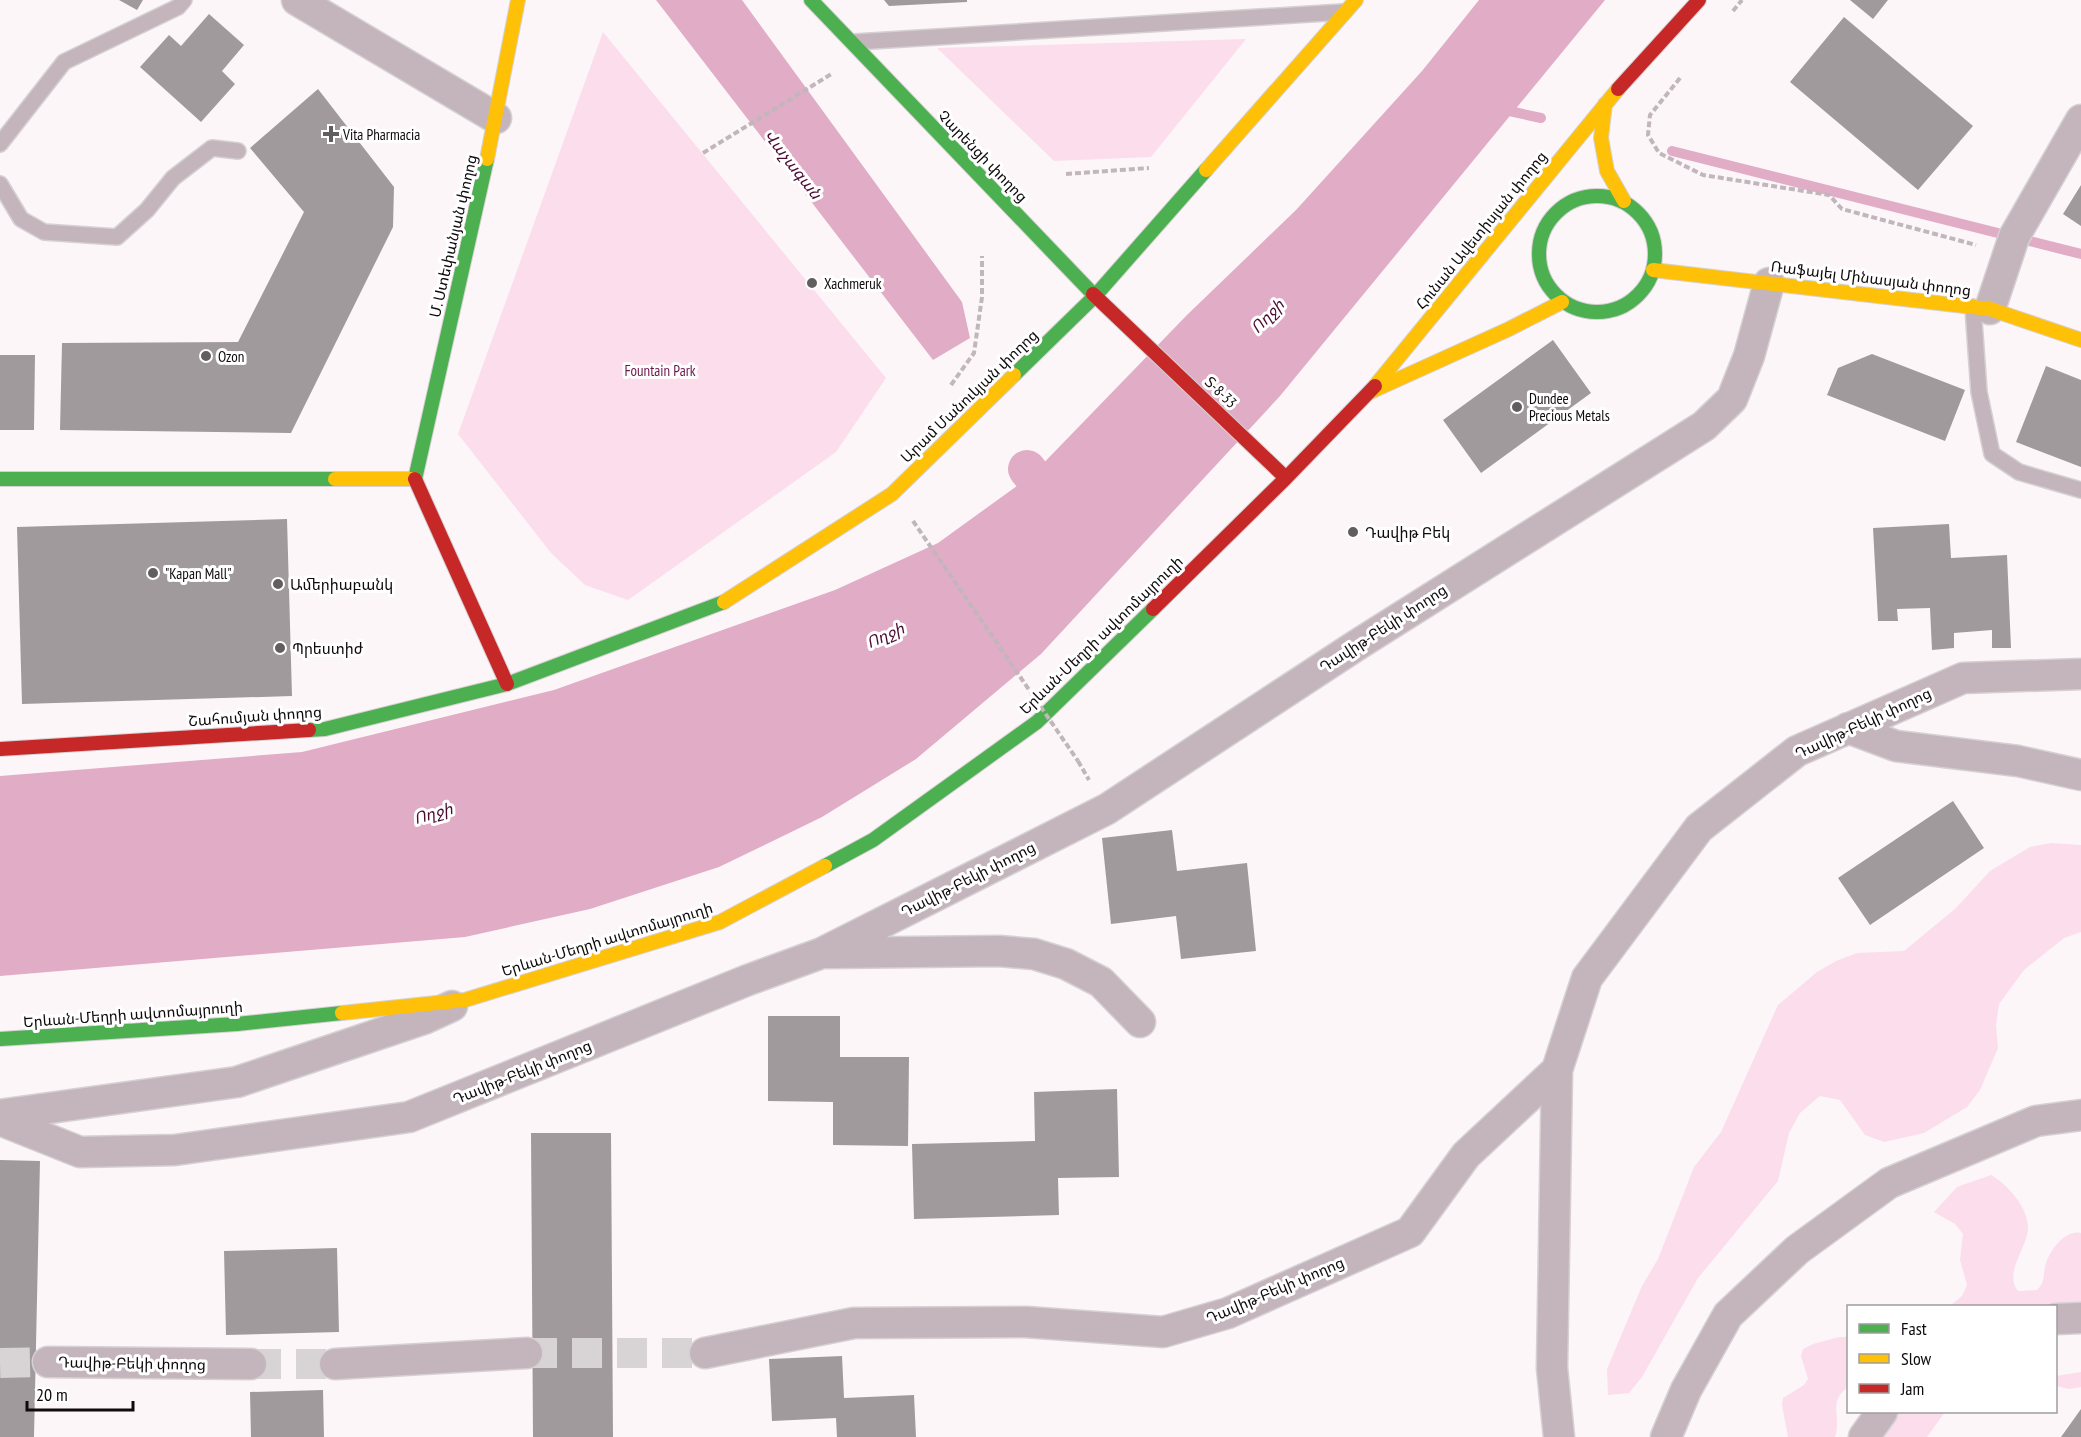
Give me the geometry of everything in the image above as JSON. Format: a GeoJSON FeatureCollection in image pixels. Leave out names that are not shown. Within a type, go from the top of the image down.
{"type":"FeatureCollection","features":[{"type":"Feature","properties":{"kind":"main road","name":"Մ. Ստեփանյան փողոց"},"geometry":{"type":"LineString","coordinates":[[415,479],[496,118],[518,0]]}},
{"type":"Feature","properties":{"kind":"main road","name":"Չարենցի փողոց"},"geometry":{"type":"LineString","coordinates":[[811,0],[1095,296],[1133,331]]}},
{"type":"Feature","properties":{"kind":"main road","name":"Հունան Ավետիսյան փողոց"},"geometry":{"type":"LineString","coordinates":[[1286,478],[1370,392],[1605,104],[1699,0]]}},
{"type":"Feature","properties":{"kind":"main road","name":"Արամ Մանուկյան փողոց"},"geometry":{"type":"LineString","coordinates":[[507,684],[729,601],[892,494],[1095,296],[1351,6]]}},
{"type":"Feature","properties":{"kind":"main road"},"geometry":{"type":"LineString","coordinates":[[1605,104],[1601,138],[1607,171],[1624,201]]}},
{"type":"Feature","properties":{"kind":"main road"},"geometry":{"type":"LineString","coordinates":[[1605,195],[1624,201],[1640,213],[1651,230],[1655,250],[1653,270],[1645,287],[1632,301],[1615,309],[1597,312],[1578,310],[1562,302],[1548,288],[1540,270],[1538,250],[1542,232],[1552,215],[1568,203],[1586,196],[1605,195]]}},
{"type":"Feature","properties":{"kind":"main road","name":"Ռաֆայել Մինասյան փողոց"},"geometry":{"type":"LineString","coordinates":[[1653,270],[1982,308],[2081,340]]}},
{"type":"Feature","properties":{"kind":"main road"},"geometry":{"type":"LineString","coordinates":[[1370,392],[1509,329],[1562,302]]}},
{"type":"Feature","properties":{"kind":"main road","name":"Տ-8-33"},"geometry":{"type":"LineString","coordinates":[[1133,331],[1286,478]]}},
{"type":"Feature","properties":{"kind":"main road","name":"Երևան-Մեղրի ավտոմայրուղի"},"geometry":{"type":"LineString","coordinates":[[0,1039],[237,1024],[465,1000],[720,922],[873,840],[1037,722],[1286,478]]}},
{"type":"Feature","properties":{"kind":"main road"},"geometry":{"type":"LineString","coordinates":[[0,479],[415,479],[507,684]]}},
{"type":"Feature","properties":{"kind":"main road","name":"Շահումյան փողոց"},"geometry":{"type":"LineString","coordinates":[[0,749],[325,729],[507,684]]}},
{"type":"Feature","properties":{"kind":"street"},"geometry":{"type":"LineString","coordinates":[[297,0],[496,118]]}},
{"type":"Feature","properties":{"kind":"street"},"geometry":{"type":"LineString","coordinates":[[1982,308],[2014,237],[2081,120]]}},
{"type":"Feature","properties":{"kind":"street","name":"Դավիթ-Բեկի փողոց"},"geometry":{"type":"LineString","coordinates":[[0,1118],[80,1152],[175,1150],[409,1117],[748,980],[822,953],[1107,809],[1357,645],[1704,426],[1732,399],[1749,356],[1769,283]]}},
{"type":"Feature","properties":{"kind":"street","name":"Դավիթ-Բեկի փողոց"},"geometry":{"type":"LineString","coordinates":[[1559,1437],[1552,1368],[1557,1070],[1587,978],[1699,828],[1797,751],[1963,678],[2081,674]]}},
{"type":"Feature","properties":{"kind":"street"},"geometry":{"type":"LineString","coordinates":[[1848,729],[1896,746],[2018,761],[2081,775]]}},
{"type":"Feature","properties":{"kind":"street"},"geometry":{"type":"LineString","coordinates":[[822,953],[999,951],[1034,954],[1066,964],[1101,982],[1140,1022]]}},
{"type":"Feature","properties":{"kind":"street","name":"Դավիթ-Բեկի փողոց"},"geometry":{"type":"LineString","coordinates":[[0,1118],[237,1082],[426,1018],[465,1000]]}},
{"type":"Feature","properties":{"kind":"street","name":"Դավիթ-Բեկի փողոց"},"geometry":{"type":"LineString","coordinates":[[705,1353],[854,1323],[1026,1322],[1163,1332],[1227,1313],[1410,1232],[1466,1155],[1557,1070]]}},
{"type":"Feature","properties":{"kind":"street"},"geometry":{"type":"LineString","coordinates":[[1666,1437],[1686,1390],[1728,1315],[1797,1250],[1889,1184],[2036,1121],[2081,1115]]}},
{"type":"Feature","properties":{"kind":"street"},"geometry":{"type":"LineString","coordinates":[[2057,1319],[2081,1318]]}},
{"type":"Feature","properties":{"kind":"street"},"geometry":{"type":"LineString","coordinates":[[335,1364],[527,1353]]}},
{"type":"Feature","properties":{"kind":"street","name":"Դավիթ-Բեկի փողոց"},"geometry":{"type":"LineString","coordinates":[[48,1362],[251,1364]]}},
{"type":"Feature","properties":{"kind":"street"},"geometry":{"type":"LineString","coordinates":[[1864,1437],[1881,1413]]}},
{"type":"Feature","properties":{"kind":"lane"},"geometry":{"type":"LineString","coordinates":[[0,144],[64,62],[178,7],[184,0]]}},
{"type":"Feature","properties":{"kind":"lane"},"geometry":{"type":"LineString","coordinates":[[851,42],[1351,6]]}},
{"type":"Feature","properties":{"kind":"lane"},"geometry":{"type":"LineString","coordinates":[[0,184],[21,219],[44,232],[117,237],[147,210],[173,178],[212,148],[238,151]]}},
{"type":"Feature","properties":{"kind":"lane"},"geometry":{"type":"LineString","coordinates":[[1982,308],[1979,392],[1992,454],[2019,472],[2081,490]]}},
{"type":"Feature","properties":{"kind":"path"},"geometry":{"type":"LineString","coordinates":[[1728,18],[1742,0]]}},
{"type":"Feature","properties":{"kind":"path"},"geometry":{"type":"LineString","coordinates":[[703,153],[863,55]]}},
{"type":"Feature","properties":{"kind":"path"},"geometry":{"type":"LineString","coordinates":[[1685,71],[1650,115],[1648,135],[1659,153],[1703,175],[1829,195],[1842,209],[2008,254]]}},
{"type":"Feature","properties":{"kind":"path"},"geometry":{"type":"LineString","coordinates":[[1066,174],[1149,168]]}},
{"type":"Feature","properties":{"kind":"path"},"geometry":{"type":"LineString","coordinates":[[949,388],[974,352],[981,297],[982,256]]}},
{"type":"Feature","properties":{"kind":"path"},"geometry":{"type":"LineString","coordinates":[[913,521],[1078,761]]}},
{"type":"Feature","properties":{"kind":"green space","name":"Fountain Park"},"geometry":{"type":"Polygon","coordinates":[[[603,32],[886,378],[836,452],[628,600],[585,585],[551,553],[458,434],[603,32]]]}},
{"type":"Feature","properties":{"kind":"green space"},"geometry":{"type":"Polygon","coordinates":[[[1246,39],[1151,157],[1054,161],[937,48],[1246,39]]]}},
{"type":"Feature","properties":{"kind":"green space"},"geometry":{"type":"Polygon","coordinates":[[[2051,843],[2081,845],[2081,932],[2064,938],[2024,970],[1999,1004],[1996,1025],[1998,1048],[1980,1090],[1967,1107],[1924,1133],[1884,1142],[1865,1135],[1840,1100],[1820,1096],[1800,1113],[1789,1133],[1778,1181],[1698,1278],[1642,1377],[1629,1393],[1608,1395],[1607,1369],[1642,1286],[1658,1259],[1694,1167],[1721,1132],[1778,1005],[1817,972],[1836,961],[1857,953],[1904,951],[1956,908],[1990,871],[2030,847],[2051,843]]]}},
{"type":"Feature","properties":{"kind":"green space"},"geometry":{"type":"Polygon","coordinates":[[[1991,1175],[2016,1197],[2021,1205],[2028,1228],[2013,1276],[2018,1291],[2037,1290],[2043,1282],[2045,1267],[2053,1249],[2063,1238],[2081,1233],[2081,1328],[2057,1336],[2057,1305],[1951,1305],[1962,1296],[1967,1285],[1960,1260],[1963,1234],[1955,1224],[1934,1212],[1957,1187],[1991,1175]]]}},
{"type":"Feature","properties":{"kind":"green space"},"geometry":{"type":"Polygon","coordinates":[[[1847,1337],[1847,1388],[1838,1398],[1837,1430],[1835,1437],[1788,1437],[1782,1405],[1783,1398],[1804,1385],[1808,1379],[1801,1356],[1803,1349],[1813,1344],[1847,1337]]]}},
{"type":"Feature","properties":{"kind":"green space"},"geometry":{"type":"Polygon","coordinates":[[[2081,1372],[2081,1387],[2069,1389],[2057,1386],[2057,1376],[2081,1372]]]}},
{"type":"Feature","properties":{"kind":"green space"},"geometry":{"type":"Polygon","coordinates":[[[1866,1413],[1944,1413],[1927,1437],[1849,1437],[1866,1413]]]}},
{"type":"Feature","properties":{"kind":"water","name":"Վաչագան"},"geometry":{"type":"Polygon","coordinates":[[[656,0],[742,0],[962,302],[970,338],[933,360],[656,0]]]}},
{"type":"Feature","properties":{"kind":"water","name":"Ողջի"},"geometry":{"type":"Polygon","coordinates":[[[1479,0],[1605,0],[1280,396],[1041,654],[916,759],[822,817],[719,867],[590,909],[465,937],[0,976],[0,776],[302,752],[554,690],[835,590],[938,543],[1032,475],[1187,315],[1296,210],[1422,71],[1479,0]]]}},
{"type":"Feature","properties":{"kind":"building"},"geometry":{"type":"Polygon","coordinates":[[[119,0],[143,0],[137,10],[119,0]]]}},
{"type":"Feature","properties":{"kind":"building"},"geometry":{"type":"Polygon","coordinates":[[[884,0],[967,0],[967,2],[889,6],[884,0]]]}},
{"type":"Feature","properties":{"kind":"building"},"geometry":{"type":"Polygon","coordinates":[[[1850,0],[1888,0],[1873,19],[1850,0]]]}},
{"type":"Feature","properties":{"kind":"building"},"geometry":{"type":"Polygon","coordinates":[[[209,14],[244,45],[222,71],[235,84],[201,122],[140,67],[169,35],[181,46],[209,14]]]}},
{"type":"Feature","properties":{"kind":"building"},"geometry":{"type":"Polygon","coordinates":[[[1844,17],[1973,126],[1918,190],[1790,82],[1844,17]]]}},
{"type":"Feature","properties":{"kind":"building"},"geometry":{"type":"Polygon","coordinates":[[[318,89],[394,187],[393,227],[291,433],[60,430],[62,343],[238,342],[304,212],[250,148],[318,89]]]}},
{"type":"Feature","properties":{"kind":"building"},"geometry":{"type":"Polygon","coordinates":[[[2081,185],[2081,226],[2063,214],[2081,185]]]}},
{"type":"Feature","properties":{"kind":"building","name":"Dundee Precious Metals"},"geometry":{"type":"Polygon","coordinates":[[[1553,340],[1591,393],[1481,473],[1443,420],[1553,340]]]}},
{"type":"Feature","properties":{"kind":"building"},"geometry":{"type":"Polygon","coordinates":[[[1872,354],[1965,390],[1945,441],[1827,395],[1838,368],[1872,354]]]}},
{"type":"Feature","properties":{"kind":"building"},"geometry":{"type":"Polygon","coordinates":[[[0,355],[35,355],[34,430],[0,430],[0,355]]]}},
{"type":"Feature","properties":{"kind":"building"},"geometry":{"type":"Polygon","coordinates":[[[2046,366],[2081,380],[2081,467],[2016,442],[2046,366]]]}},
{"type":"Feature","properties":{"kind":"building","name":"\"Kapan Mall\""},"geometry":{"type":"Polygon","coordinates":[[[287,519],[292,696],[22,704],[17,527],[287,519]]]}},
{"type":"Feature","properties":{"kind":"building"},"geometry":{"type":"Polygon","coordinates":[[[1949,524],[1951,558],[2007,555],[2011,648],[1992,648],[1992,630],[1954,633],[1954,648],[1932,650],[1930,608],[1897,609],[1898,621],[1878,621],[1873,528],[1949,524]]]}},
{"type":"Feature","properties":{"kind":"building"},"geometry":{"type":"Polygon","coordinates":[[[1953,801],[1984,848],[1870,925],[1838,878],[1953,801]]]}},
{"type":"Feature","properties":{"kind":"building"},"geometry":{"type":"Polygon","coordinates":[[[1172,830],[1177,871],[1247,863],[1256,951],[1181,959],[1176,916],[1111,924],[1102,838],[1172,830]]]}},
{"type":"Feature","properties":{"kind":"building"},"geometry":{"type":"Polygon","coordinates":[[[768,1016],[840,1016],[840,1057],[909,1057],[908,1146],[833,1145],[833,1102],[768,1101],[768,1016]]]}},
{"type":"Feature","properties":{"kind":"building"},"geometry":{"type":"Polygon","coordinates":[[[1117,1089],[1119,1177],[1058,1178],[1059,1215],[914,1219],[912,1144],[1035,1141],[1034,1092],[1117,1089]]]}},
{"type":"Feature","properties":{"kind":"building"},"geometry":{"type":"Polygon","coordinates":[[[531,1133],[611,1133],[613,1437],[533,1437],[531,1133]]]}},
{"type":"Feature","properties":{"kind":"building"},"geometry":{"type":"Polygon","coordinates":[[[0,1160],[40,1161],[34,1437],[0,1437],[0,1160]]]}},
{"type":"Feature","properties":{"kind":"building"},"geometry":{"type":"Polygon","coordinates":[[[337,1248],[339,1332],[226,1335],[224,1251],[337,1248]]]}},
{"type":"Feature","properties":{"kind":"building"},"geometry":{"type":"Polygon","coordinates":[[[842,1356],[844,1398],[914,1395],[916,1437],[837,1437],[836,1418],[772,1421],[769,1359],[842,1356]]]}},
{"type":"Feature","properties":{"kind":"building"},"geometry":{"type":"Polygon","coordinates":[[[323,1390],[324,1437],[251,1437],[250,1392],[323,1390]]]}},
{"type":"Feature","properties":{"kind":"building"},"geometry":{"type":"Polygon","coordinates":[[[2081,1409],[2081,1437],[2061,1437],[2081,1409]]]}},
{"type":"Feature","properties":{"kind":"waterway"},"geometry":{"type":"LineString","coordinates":[[1500,109],[1541,118]]}},
{"type":"Feature","properties":{"kind":"waterway"},"geometry":{"type":"LineString","coordinates":[[1672,151],[2081,254]]}},
{"type":"Feature","properties":{"kind":"waterway"},"geometry":{"type":"LineString","coordinates":[[1027,469],[1063,515]]}},
{"type":"Feature","properties":{"kind":"tunnel"},"geometry":{"type":"LineString","coordinates":[[527,1353],[705,1353]]}},
{"type":"Feature","properties":{"kind":"tunnel"},"geometry":{"type":"LineString","coordinates":[[0,1363],[48,1362]]}},
{"type":"Feature","properties":{"kind":"tunnel"},"geometry":{"type":"LineString","coordinates":[[251,1364],[335,1364]]}},
{"type":"Feature","properties":{"kind":"traffic: fast"},"geometry":{"type":"LineString","coordinates":[[811,0],[1093,294]]}},
{"type":"Feature","properties":{"kind":"traffic: fast"},"geometry":{"type":"LineString","coordinates":[[415,479],[487,159]]}},
{"type":"Feature","properties":{"kind":"traffic: fast"},"geometry":{"type":"LineString","coordinates":[[1014,375],[1095,296],[1206,170]]}},
{"type":"Feature","properties":{"kind":"traffic: fast"},"geometry":{"type":"LineString","coordinates":[[1597,196],[1619,200],[1638,213],[1651,232],[1655,254],[1651,276],[1638,295],[1619,308],[1597,312],[1575,308],[1556,295],[1543,276],[1539,254],[1543,232],[1556,213],[1575,200],[1597,196]]}},
{"type":"Feature","properties":{"kind":"traffic: fast"},"geometry":{"type":"LineString","coordinates":[[0,479],[335,479]]}},
{"type":"Feature","properties":{"kind":"traffic: fast"},"geometry":{"type":"LineString","coordinates":[[309,730],[325,729],[507,684],[724,602]]}},
{"type":"Feature","properties":{"kind":"traffic: fast"},"geometry":{"type":"LineString","coordinates":[[825,866],[873,840],[1037,722],[1153,609]]}},
{"type":"Feature","properties":{"kind":"traffic: fast"},"geometry":{"type":"LineString","coordinates":[[0,1039],[237,1024],[342,1013]]}},
{"type":"Feature","properties":{"kind":"traffic: slow"},"geometry":{"type":"LineString","coordinates":[[487,159],[518,0]]}},
{"type":"Feature","properties":{"kind":"traffic: slow"},"geometry":{"type":"LineString","coordinates":[[1206,170],[1356,0]]}},
{"type":"Feature","properties":{"kind":"traffic: slow"},"geometry":{"type":"LineString","coordinates":[[1375,386],[1618,89]]}},
{"type":"Feature","properties":{"kind":"traffic: slow"},"geometry":{"type":"LineString","coordinates":[[1605,104],[1601,138],[1607,171],[1624,201]]}},
{"type":"Feature","properties":{"kind":"traffic: slow"},"geometry":{"type":"LineString","coordinates":[[1653,270],[1990,309],[2081,340]]}},
{"type":"Feature","properties":{"kind":"traffic: slow"},"geometry":{"type":"LineString","coordinates":[[1370,392],[1509,329],[1562,302]]}},
{"type":"Feature","properties":{"kind":"traffic: slow"},"geometry":{"type":"LineString","coordinates":[[724,602],[892,494],[1014,375]]}},
{"type":"Feature","properties":{"kind":"traffic: slow"},"geometry":{"type":"LineString","coordinates":[[335,479],[415,479]]}},
{"type":"Feature","properties":{"kind":"traffic: slow"},"geometry":{"type":"LineString","coordinates":[[342,1013],[465,1000],[720,922],[825,866]]}},
{"type":"Feature","properties":{"kind":"traffic: jam"},"geometry":{"type":"LineString","coordinates":[[1618,89],[1699,0]]}},
{"type":"Feature","properties":{"kind":"traffic: jam"},"geometry":{"type":"LineString","coordinates":[[1093,294],[1286,478]]}},
{"type":"Feature","properties":{"kind":"traffic: jam"},"geometry":{"type":"LineString","coordinates":[[1153,609],[1286,478],[1375,386]]}},
{"type":"Feature","properties":{"kind":"traffic: jam"},"geometry":{"type":"LineString","coordinates":[[415,479],[507,684]]}},
{"type":"Feature","properties":{"kind":"traffic: jam"},"geometry":{"type":"LineString","coordinates":[[0,749],[309,730]]}},
{"type":"Feature","properties":{"kind":"place","name":"Vita Pharmacia"},"geometry":{"type":"Point","coordinates":[331,134]}},
{"type":"Feature","properties":{"kind":"place","name":"Xachmeruk"},"geometry":{"type":"Point","coordinates":[812,283]}},
{"type":"Feature","properties":{"kind":"place","name":"Ozon"},"geometry":{"type":"Point","coordinates":[206,356]}},
{"type":"Feature","properties":{"kind":"place","name":"Dundee Precious Metals"},"geometry":{"type":"Point","coordinates":[1517,407]}},
{"type":"Feature","properties":{"kind":"place","name":"Դավիթ Բեկ"},"geometry":{"type":"Point","coordinates":[1353,532]}},
{"type":"Feature","properties":{"kind":"place","name":"\"Kapan Mall\""},"geometry":{"type":"Point","coordinates":[153,573]}},
{"type":"Feature","properties":{"kind":"place","name":"Ամերիաբանկ"},"geometry":{"type":"Point","coordinates":[278,584]}},
{"type":"Feature","properties":{"kind":"place","name":"Պրեստիժ"},"geometry":{"type":"Point","coordinates":[280,648]}}]}
